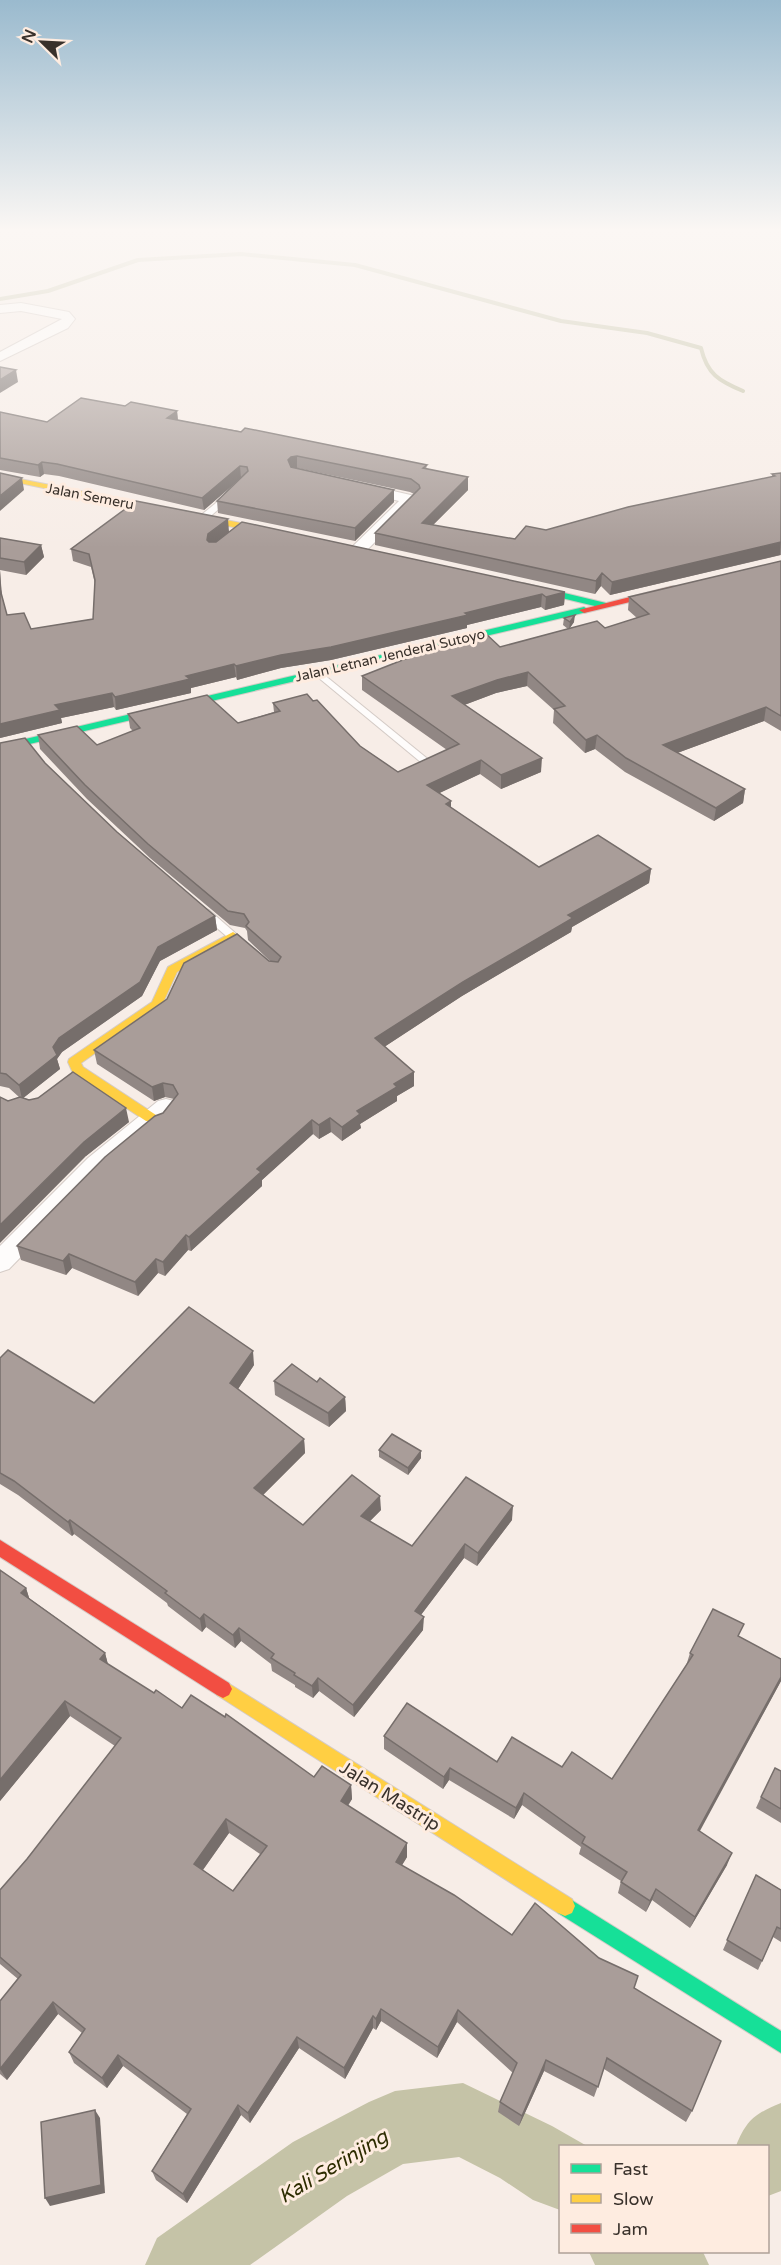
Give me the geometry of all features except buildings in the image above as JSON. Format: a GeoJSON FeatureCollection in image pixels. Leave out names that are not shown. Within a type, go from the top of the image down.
{"type":"FeatureCollection","features":[{"type":"Feature","properties":{"kind":"main road","name":"Jalan Semeru"},"geometry":{"type":"LineString","coordinates":[[0,477],[203,518],[241,530],[291,536]]}},
{"type":"Feature","properties":{"kind":"main road"},"geometry":{"type":"LineString","coordinates":[[508,583],[603,605]]}},
{"type":"Feature","properties":{"kind":"main road","name":"Jalan Letnan Jenderal Sutoyo"},"geometry":{"type":"LineString","coordinates":[[0,748],[29,745],[317,672],[692,584]]}},
{"type":"Feature","properties":{"kind":"main road"},"geometry":{"type":"LineString","coordinates":[[158,1113],[69,1077],[74,1062],[76,1058],[157,1004],[172,970],[233,936]]}},
{"type":"Feature","properties":{"kind":"main road","name":"Jalan Mastrip"},"geometry":{"type":"LineString","coordinates":[[3,1554],[781,2043]]}},
{"type":"Feature","properties":{"kind":"street"},"geometry":{"type":"LineString","coordinates":[[0,357],[41,337]]}},
{"type":"Feature","properties":{"kind":"street"},"geometry":{"type":"LineString","coordinates":[[352,485],[410,499],[359,550]]}},
{"type":"Feature","properties":{"kind":"street"},"geometry":{"type":"LineString","coordinates":[[0,1262],[97,1164],[158,1113]]}},
{"type":"Feature","properties":{"kind":"lane"},"geometry":{"type":"LineString","coordinates":[[203,518],[237,488]]}},
{"type":"Feature","properties":{"kind":"lane"},"geometry":{"type":"LineString","coordinates":[[317,672],[426,762]]}},
{"type":"Feature","properties":{"kind":"lane"},"geometry":{"type":"LineString","coordinates":[[198,906],[250,951]]}},
{"type":"Feature","properties":{"kind":"waterway"},"geometry":{"type":"LineString","coordinates":[[660,337],[701,348],[715,376],[743,391]]}},
{"type":"Feature","properties":{"kind":"waterway","name":"Kali Serinjing"},"geometry":{"type":"LineString","coordinates":[[184,2265],[320,2169],[395,2128],[463,2120],[526,2152],[559,2172]]}},
{"type":"Feature","properties":{"kind":"waterway","name":"Kali Serinjing"},"geometry":{"type":"LineString","coordinates":[[769,2158],[781,2140]]}},
{"type":"Feature","properties":{"kind":"waterway","name":"Kali Serinjing"},"geometry":{"type":"LineString","coordinates":[[629,2253],[670,2265]]}},
{"type":"Feature","properties":{"kind":"traffic: fast"},"geometry":{"type":"LineString","coordinates":[[523,586],[603,605]]}},
{"type":"Feature","properties":{"kind":"traffic: fast"},"geometry":{"type":"LineString","coordinates":[[0,748],[584,610]]}},
{"type":"Feature","properties":{"kind":"traffic: fast"},"geometry":{"type":"LineString","coordinates":[[565,1906],[781,2043]]}},
{"type":"Feature","properties":{"kind":"traffic: slow"},"geometry":{"type":"LineString","coordinates":[[0,477],[281,534]]}},
{"type":"Feature","properties":{"kind":"traffic: slow"},"geometry":{"type":"LineString","coordinates":[[151,1118],[78,1070],[74,1062],[157,1004],[172,970],[233,936]]}},
{"type":"Feature","properties":{"kind":"traffic: slow"},"geometry":{"type":"LineString","coordinates":[[223,1689],[565,1906]]}},
{"type":"Feature","properties":{"kind":"traffic: jam"},"geometry":{"type":"LineString","coordinates":[[584,610],[673,589]]}},
{"type":"Feature","properties":{"kind":"traffic: jam"},"geometry":{"type":"LineString","coordinates":[[0,1548],[223,1689]]}}]}
